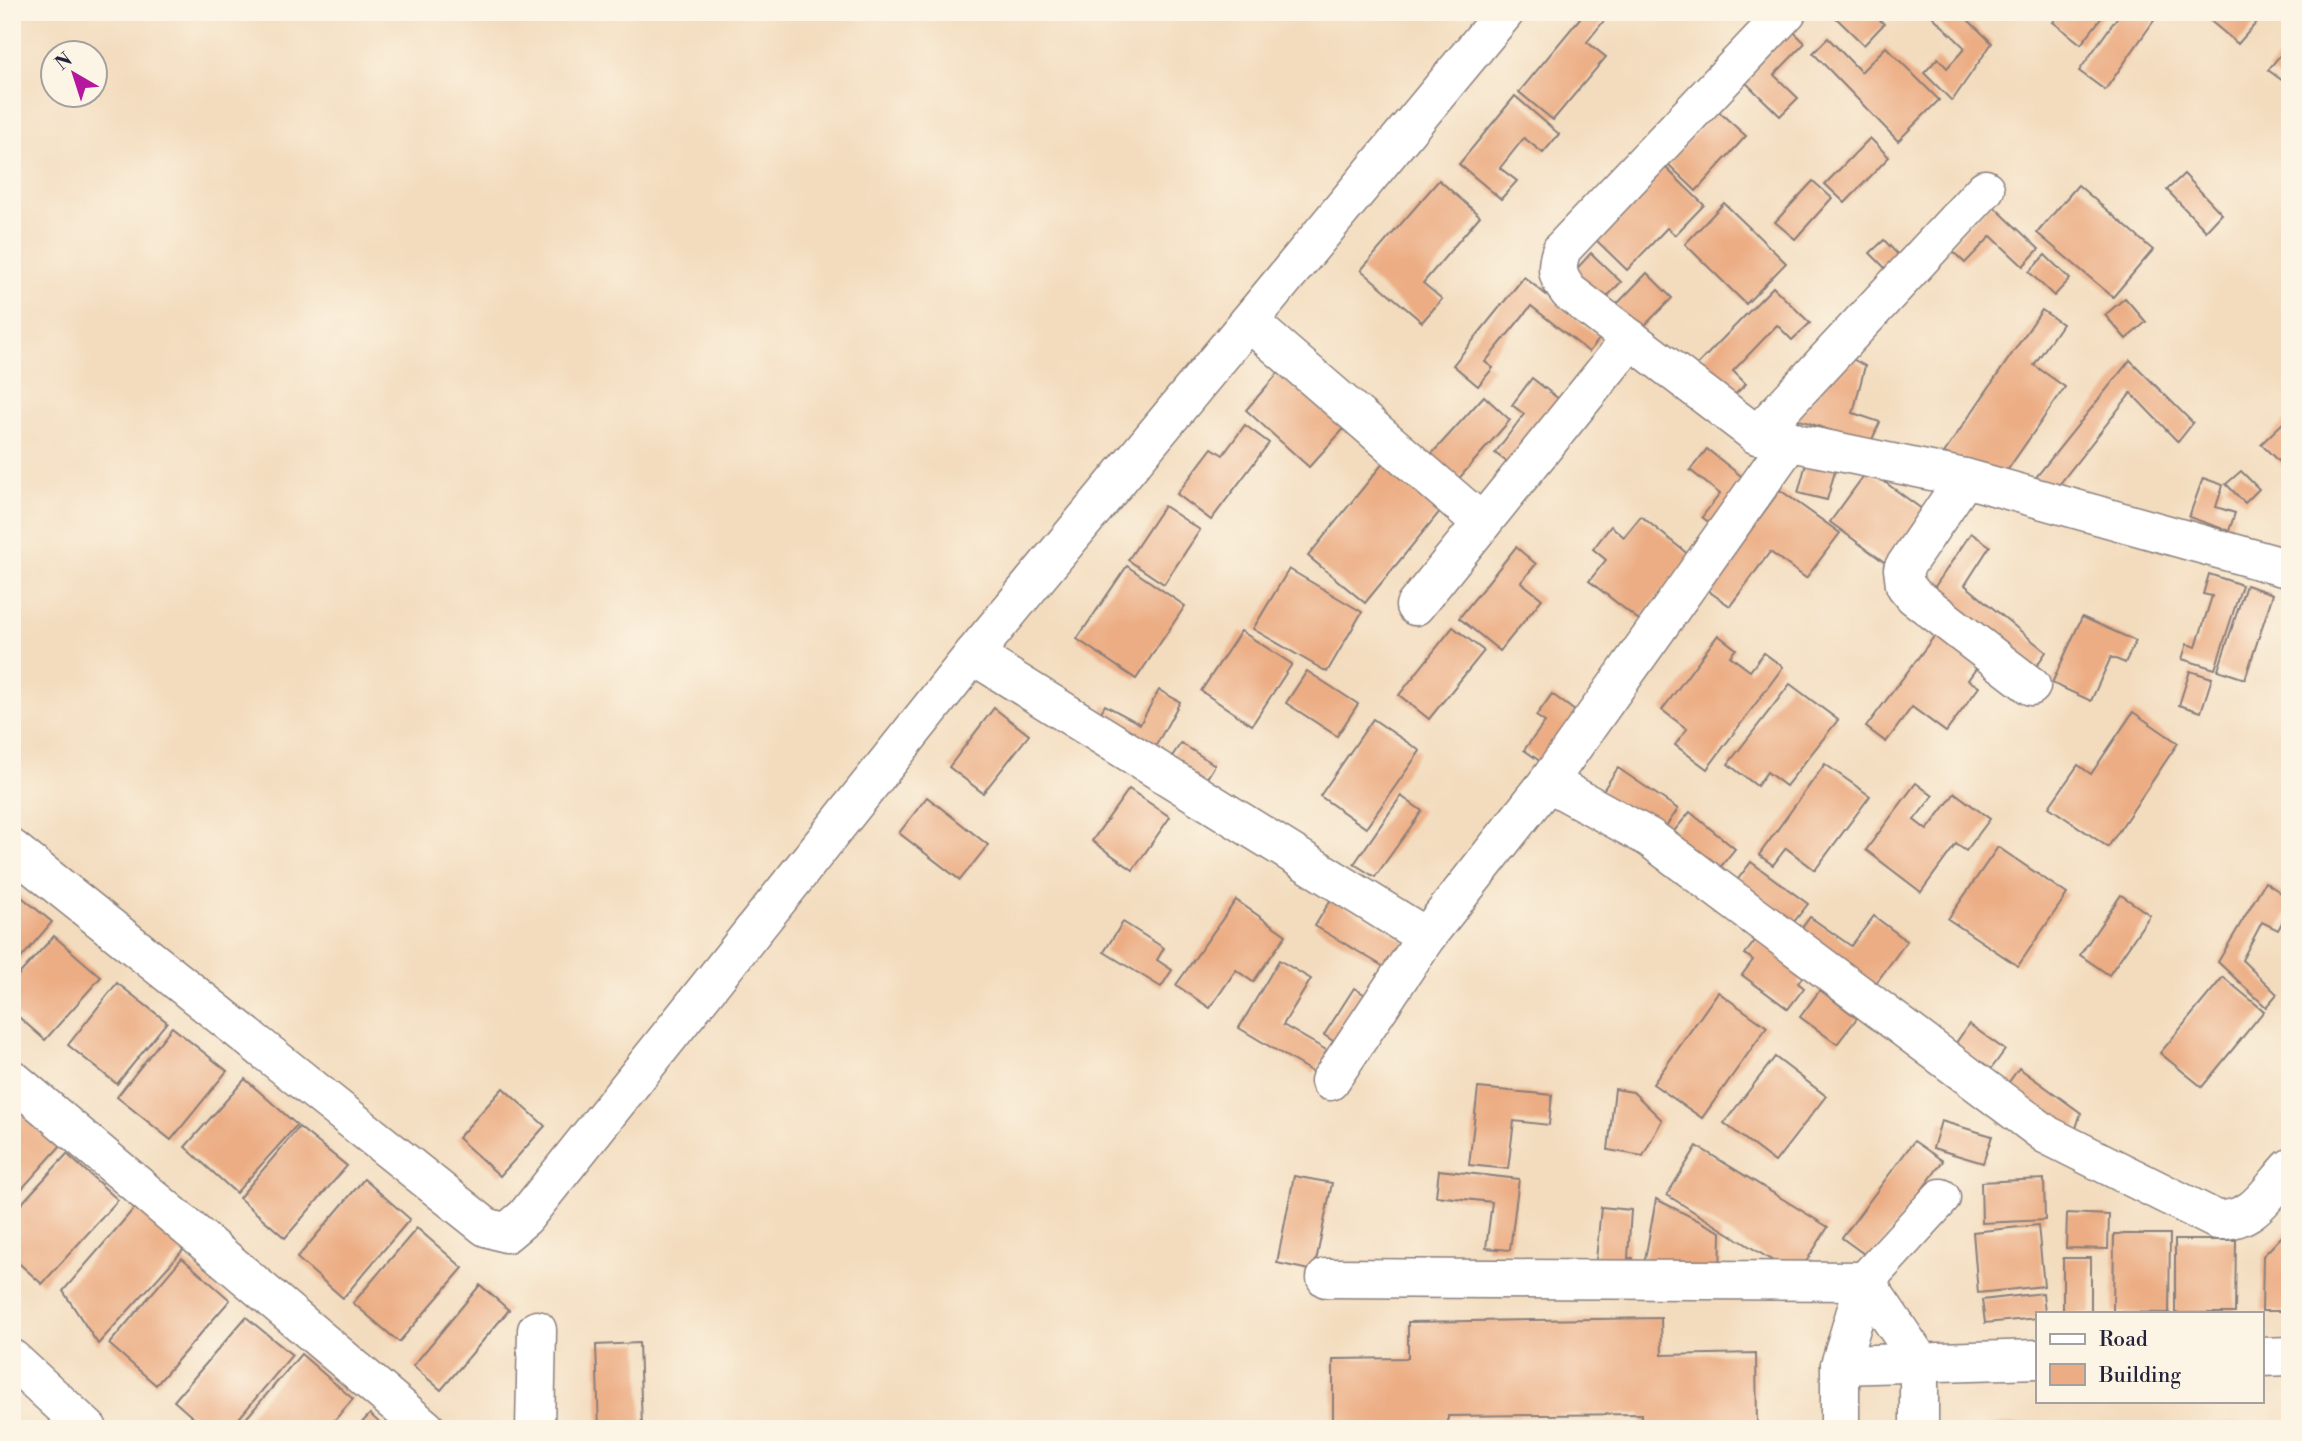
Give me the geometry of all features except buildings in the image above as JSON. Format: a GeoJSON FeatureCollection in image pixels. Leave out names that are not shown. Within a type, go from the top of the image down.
{"type":"FeatureCollection","features":[{"type":"Feature","properties":{"kind":"street"},"geometry":{"type":"LineString","coordinates":[[12,849],[486,1227],[506,1233],[525,1217],[973,655],[1505,12]]}},
{"type":"Feature","properties":{"kind":"street"},"geometry":{"type":"LineString","coordinates":[[1787,12],[1562,249],[1557,264],[1559,278],[1564,285],[1631,339],[1774,437],[1965,478],[2290,569]]}},
{"type":"Feature","properties":{"kind":"street"},"geometry":{"type":"LineString","coordinates":[[1329,1081],[1426,937],[1548,782],[1774,437],[1986,190]]}},
{"type":"Feature","properties":{"kind":"street"},"geometry":{"type":"LineString","coordinates":[[1250,321],[1482,523]]}},
{"type":"Feature","properties":{"kind":"street"},"geometry":{"type":"LineString","coordinates":[[1415,606],[1631,339]]}},
{"type":"Feature","properties":{"kind":"street"},"geometry":{"type":"LineString","coordinates":[[1965,478],[1903,569],[1905,585],[1914,596],[2031,686]]}},
{"type":"Feature","properties":{"kind":"street"},"geometry":{"type":"LineString","coordinates":[[973,655],[1426,937]]}},
{"type":"Feature","properties":{"kind":"street"},"geometry":{"type":"LineString","coordinates":[[1548,782],[1650,838],[2047,1135],[2217,1220],[2234,1221],[2247,1216],[2290,1168]]}},
{"type":"Feature","properties":{"kind":"street"},"geometry":{"type":"LineString","coordinates":[[12,1079],[425,1429]]}},
{"type":"Feature","properties":{"kind":"street"},"geometry":{"type":"LineString","coordinates":[[1840,1429],[1840,1365],[1865,1281],[1941,1198]]}},
{"type":"Feature","properties":{"kind":"street"},"geometry":{"type":"LineString","coordinates":[[1326,1279],[1865,1281]]}},
{"type":"Feature","properties":{"kind":"street"},"geometry":{"type":"LineString","coordinates":[[1865,1281],[1919,1360],[1919,1429]]}},
{"type":"Feature","properties":{"kind":"street"},"geometry":{"type":"LineString","coordinates":[[535,1429],[537,1330]]}},
{"type":"Feature","properties":{"kind":"street"},"geometry":{"type":"LineString","coordinates":[[2264,1357],[2290,1356]]}},
{"type":"Feature","properties":{"kind":"street"},"geometry":{"type":"LineString","coordinates":[[1840,1365],[1919,1360],[2036,1359]]}},
{"type":"Feature","properties":{"kind":"street"},"geometry":{"type":"LineString","coordinates":[[15,1364],[88,1429]]}}]}
